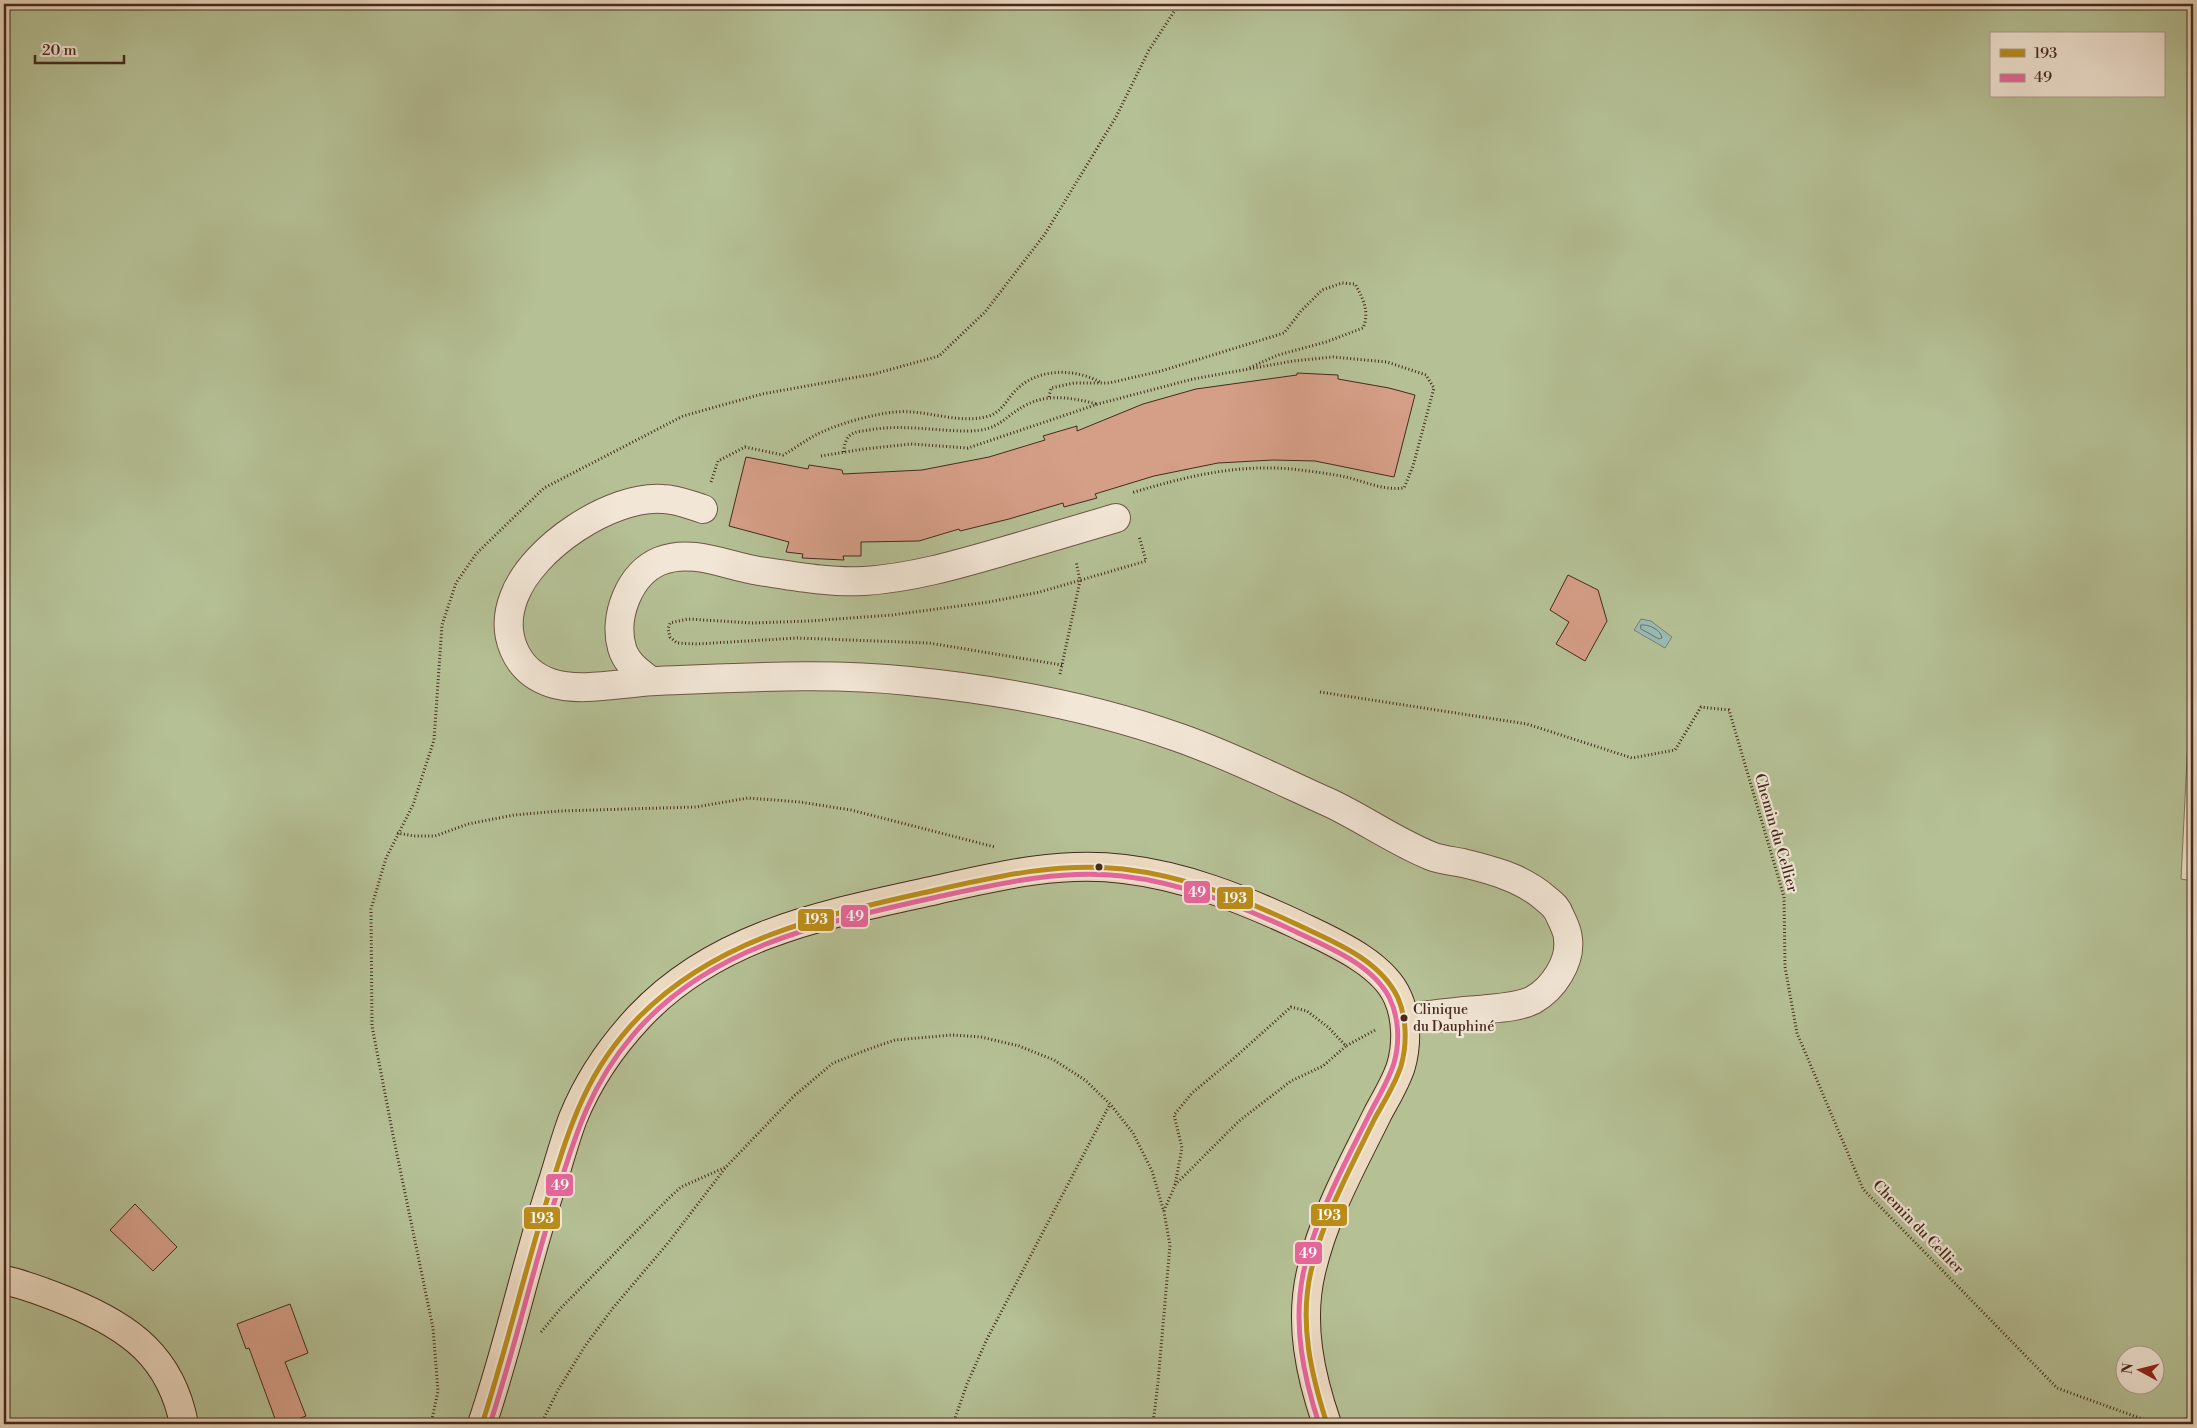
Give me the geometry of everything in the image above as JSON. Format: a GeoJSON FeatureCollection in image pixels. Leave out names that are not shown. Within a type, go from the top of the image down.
{"type":"FeatureCollection","features":[{"type":"Feature","properties":{"kind":"main road"},"geometry":{"type":"LineString","coordinates":[[482,1424],[502,1362],[544,1210],[573,1118],[590,1083],[623,1036],[659,997],[709,961],[755,938],[828,914],[992,877],[1043,868],[1075,866],[1120,868],[1194,882],[1280,917],[1350,949],[1387,981],[1397,995],[1404,1018],[1405,1038],[1401,1067],[1340,1188],[1321,1235],[1310,1275],[1305,1321],[1316,1394],[1326,1424]]}},
{"type":"Feature","properties":{"kind":"main road"},"geometry":{"type":"LineString","coordinates":[[4,1280],[28,1285],[105,1317],[144,1346],[160,1364],[170,1380],[179,1399],[184,1424]]}},
{"type":"Feature","properties":{"kind":"lane"},"geometry":{"type":"LineString","coordinates":[[703,509],[665,498],[625,504],[579,526],[548,551],[536,563],[514,595],[509,615],[510,634],[515,655],[529,672],[546,682],[566,687],[651,681],[816,676],[908,680],[1052,701],[1099,713],[1182,739],[1336,806],[1433,857],[1479,867],[1514,878],[1537,891],[1558,909],[1569,940],[1563,966],[1552,985],[1533,1000],[1510,1006],[1404,1018]]}},
{"type":"Feature","properties":{"kind":"lane"},"geometry":{"type":"LineString","coordinates":[[651,681],[630,664],[622,648],[619,628],[622,609],[630,590],[641,574],[658,562],[690,555],[758,571],[821,579],[862,581],[899,578],[951,567],[1070,532],[1127,525]]}},
{"type":"Feature","properties":{"kind":"path"},"geometry":{"type":"LineString","coordinates":[[762,394],[874,374],[939,356],[985,312],[1045,234],[1116,117],[1149,50],[1179,4]]}},
{"type":"Feature","properties":{"kind":"path"},"geometry":{"type":"LineString","coordinates":[[1050,397],[1051,388],[1074,383],[1109,382],[1161,371],[1284,333],[1301,311],[1322,290],[1342,283],[1355,284],[1364,300],[1367,320],[1363,328],[1326,342],[1278,354],[1244,370]]}},
{"type":"Feature","properties":{"kind":"path"},"geometry":{"type":"LineString","coordinates":[[821,456],[911,444],[968,448],[1098,404],[1193,379],[1293,361],[1333,358],[1387,362],[1426,374],[1434,388],[1413,466],[1404,488],[1392,490],[1342,476],[1290,469],[1231,468],[1175,480],[1111,498],[1146,561],[1040,592],[989,602],[892,615],[810,622],[688,619],[670,623],[668,630],[670,637],[677,643],[697,644],[797,638],[929,643],[1062,665]]}},
{"type":"Feature","properties":{"kind":"path"},"geometry":{"type":"LineString","coordinates":[[703,509],[718,461],[745,447],[783,455],[822,432],[865,418],[896,412],[946,418],[988,416],[997,412],[1016,390],[1032,378],[1058,372],[1087,375],[1101,382]]}},
{"type":"Feature","properties":{"kind":"path"},"geometry":{"type":"LineString","coordinates":[[844,452],[844,442],[852,433],[913,427],[970,432],[997,426],[1026,405],[1050,397],[1076,398],[1098,404]]}},
{"type":"Feature","properties":{"kind":"path"},"geometry":{"type":"LineString","coordinates":[[1052,701],[1062,665],[1080,580],[1070,532]]}},
{"type":"Feature","properties":{"kind":"path","name":"Chemin du Cellier"},"geometry":{"type":"LineString","coordinates":[[1320,692],[1527,724],[1632,758],[1675,750],[1702,707],[1728,710],[1784,897],[1785,967],[1797,1032],[1863,1188],[2058,1388],[2156,1424]]}},
{"type":"Feature","properties":{"kind":"path"},"geometry":{"type":"LineString","coordinates":[[431,1424],[438,1391],[433,1328],[392,1135],[372,1026],[371,909],[386,858],[397,833],[414,836],[435,836],[468,824],[514,815],[560,811],[696,807],[748,798],[800,802],[851,810],[998,848]]}},
{"type":"Feature","properties":{"kind":"path"},"geometry":{"type":"LineString","coordinates":[[1164,1212],[1175,1185],[1182,1148],[1174,1115],[1192,1093],[1291,1007],[1307,1010],[1328,1027],[1346,1046]]}},
{"type":"Feature","properties":{"kind":"path"},"geometry":{"type":"LineString","coordinates":[[1175,1185],[1239,1121],[1291,1081],[1323,1066],[1346,1046],[1380,1027],[1404,1018]]}},
{"type":"Feature","properties":{"kind":"path"},"geometry":{"type":"LineString","coordinates":[[541,1424],[558,1390],[585,1346],[613,1308],[668,1243],[726,1166],[794,1096],[833,1063],[895,1040],[952,1035],[981,1037],[1019,1046],[1054,1060],[1085,1080],[1110,1104],[1133,1133],[1152,1171],[1164,1212],[1170,1245],[1153,1424]]}},
{"type":"Feature","properties":{"kind":"path"},"geometry":{"type":"LineString","coordinates":[[954,1424],[967,1384],[987,1339],[1110,1104]]}},
{"type":"Feature","properties":{"kind":"path"},"geometry":{"type":"LineString","coordinates":[[536,1338],[561,1308],[668,1198],[682,1187],[726,1166]]}},
{"type":"Feature","properties":{"kind":"green space"},"geometry":{"type":"Polygon","coordinates":[[[4,4],[2193,4],[2193,638],[2181,879],[2193,881],[2193,1424],[4,1424],[4,4]]]}},
{"type":"Feature","properties":{"kind":"water"},"geometry":{"type":"Polygon","coordinates":[[[1641,619],[1651,621],[1672,637],[1665,648],[1634,630],[1641,619]]]}},
{"type":"Feature","properties":{"kind":"building"},"geometry":{"type":"Polygon","coordinates":[[[1297,373],[1338,375],[1338,379],[1389,388],[1415,395],[1394,477],[1315,461],[1273,460],[1218,463],[1154,476],[1095,494],[1097,498],[1064,507],[1063,503],[1009,519],[960,531],[959,529],[919,541],[861,542],[861,556],[843,556],[844,560],[802,558],[803,554],[786,552],[789,542],[729,526],[746,457],[808,469],[809,465],[842,470],[843,474],[922,470],[989,457],[1045,440],[1043,436],[1077,426],[1077,431],[1143,404],[1196,389],[1297,375],[1297,373]]]}},
{"type":"Feature","properties":{"kind":"building"},"geometry":{"type":"Polygon","coordinates":[[[1568,575],[1598,590],[1607,621],[1585,661],[1556,644],[1569,622],[1550,610],[1568,575]]]}},
{"type":"Feature","properties":{"kind":"building"},"geometry":{"type":"Polygon","coordinates":[[[135,1204],[177,1247],[153,1271],[110,1230],[135,1204]]]}},
{"type":"Feature","properties":{"kind":"building"},"geometry":{"type":"Polygon","coordinates":[[[290,1304],[308,1353],[285,1362],[306,1416],[285,1424],[277,1424],[249,1348],[246,1349],[237,1324],[290,1304]]]}},
{"type":"Feature","properties":{"kind":"transit line","name":"193"},"geometry":{"type":"LineString","coordinates":[[482,1424],[555,1174],[572,1125],[592,1080],[605,1059],[620,1038],[639,1017],[670,989],[704,966],[777,932],[816,919],[959,885],[1006,875],[1076,867],[1123,869],[1168,877],[1212,889],[1275,914],[1354,953],[1380,972],[1398,998],[1405,1032],[1401,1066],[1330,1213],[1311,1271],[1306,1310],[1308,1348],[1327,1424]]}},
{"type":"Feature","properties":{"kind":"transit line","name":"49"},"geometry":{"type":"LineString","coordinates":[[490,1424],[568,1157],[584,1115],[604,1075],[618,1055],[633,1035],[663,1004],[697,979],[734,958],[813,928],[854,916],[960,892],[1029,879],[1075,874],[1098,874],[1144,879],[1209,896],[1230,904],[1272,921],[1346,957],[1371,974],[1389,997],[1395,1013],[1398,1030],[1397,1047],[1392,1070],[1322,1213],[1303,1274],[1299,1312],[1301,1350],[1308,1387],[1319,1424]]}},
{"type":"Feature","properties":{"kind":"place","name":"Clinique du Dauphiné"},"geometry":{"type":"Point","coordinates":[1404,1018]}}]}
